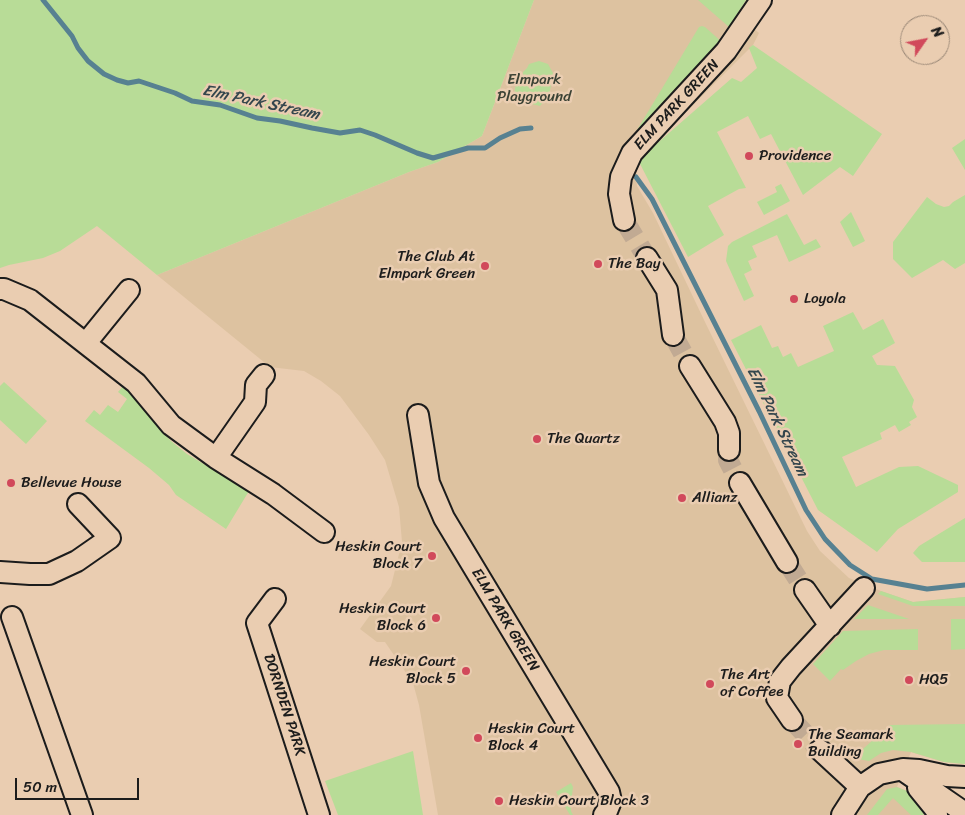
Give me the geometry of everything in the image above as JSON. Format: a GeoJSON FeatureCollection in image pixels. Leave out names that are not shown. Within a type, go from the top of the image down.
{"type":"FeatureCollection","features":[{"type":"Feature","properties":{"kind":"street","name":"ELM PARK GREEN"},"geometry":{"type":"LineString","coordinates":[[624,220],[619,194],[620,185],[621,177],[632,153],[726,51],[761,0]]}},
{"type":"Feature","properties":{"kind":"street"},"geometry":{"type":"LineString","coordinates":[[647,258],[667,290],[673,335]]}},
{"type":"Feature","properties":{"kind":"street"},"geometry":{"type":"LineString","coordinates":[[0,289],[30,300],[136,383],[171,425],[216,458],[274,494],[310,513],[324,532]]}},
{"type":"Feature","properties":{"kind":"street"},"geometry":{"type":"LineString","coordinates":[[86,343],[129,290]]}},
{"type":"Feature","properties":{"kind":"street"},"geometry":{"type":"LineString","coordinates":[[690,366],[725,422],[729,433],[729,450]]}},
{"type":"Feature","properties":{"kind":"street"},"geometry":{"type":"LineString","coordinates":[[216,458],[255,402],[256,385],[264,375]]}},
{"type":"Feature","properties":{"kind":"street","name":"ELM PARK GREEN"},"geometry":{"type":"LineString","coordinates":[[418,415],[429,483],[444,518],[609,792],[611,801],[604,815]]}},
{"type":"Feature","properties":{"kind":"street"},"geometry":{"type":"LineString","coordinates":[[740,483],[788,562]]}},
{"type":"Feature","properties":{"kind":"street"},"geometry":{"type":"LineString","coordinates":[[0,572],[49,574],[77,561],[110,538],[78,504]]}},
{"type":"Feature","properties":{"kind":"street"},"geometry":{"type":"LineString","coordinates":[[792,720],[778,698],[780,681],[864,588]]}},
{"type":"Feature","properties":{"kind":"street"},"geometry":{"type":"LineString","coordinates":[[805,590],[830,626]]}},
{"type":"Feature","properties":{"kind":"street","name":"DORNDEN PARK"},"geometry":{"type":"LineString","coordinates":[[275,599],[257,623],[320,815]]}},
{"type":"Feature","properties":{"kind":"street"},"geometry":{"type":"LineString","coordinates":[[12,617],[82,815]]}},
{"type":"Feature","properties":{"kind":"street"},"geometry":{"type":"LineString","coordinates":[[820,750],[860,787]]}},
{"type":"Feature","properties":{"kind":"street"},"geometry":{"type":"LineString","coordinates":[[903,770],[965,813]]}},
{"type":"Feature","properties":{"kind":"street"},"geometry":{"type":"LineString","coordinates":[[903,770],[936,810],[937,815]]}},
{"type":"Feature","properties":{"kind":"street"},"geometry":{"type":"LineString","coordinates":[[844,814],[860,787],[879,774],[903,770],[919,770],[947,776],[965,776]]}},
{"type":"Feature","properties":{"kind":"shaded area"},"geometry":{"type":"Polygon","coordinates":[[[534,0],[719,0],[759,33],[753,45],[638,160],[637,186],[653,213],[807,531],[820,551],[849,578],[913,602],[965,597],[965,764],[944,762],[911,752],[897,787],[907,791],[922,808],[924,815],[438,815],[419,705],[413,683],[385,642],[377,642],[360,629],[391,586],[402,542],[399,507],[385,460],[340,396],[304,371],[270,367],[157,275],[409,172],[438,162],[482,136],[534,0]]]}},
{"type":"Feature","properties":{"kind":"green space"},"geometry":{"type":"Polygon","coordinates":[[[0,0],[534,0],[482,136],[438,162],[409,172],[157,275],[97,226],[60,251],[43,258],[0,268],[0,0]]]}},
{"type":"Feature","properties":{"kind":"green space"},"geometry":{"type":"Polygon","coordinates":[[[698,0],[746,0],[729,27],[698,0]]]}},
{"type":"Feature","properties":{"kind":"green space"},"geometry":{"type":"Polygon","coordinates":[[[702,26],[723,43],[631,140],[699,27],[702,26]]]}},
{"type":"Feature","properties":{"kind":"green space"},"geometry":{"type":"Polygon","coordinates":[[[753,45],[882,134],[853,176],[840,167],[803,195],[771,134],[760,139],[748,116],[717,132],[746,188],[739,189],[708,206],[724,235],[688,257],[638,160],[732,78],[741,82],[757,68],[749,48],[753,45]]]}},
{"type":"Feature","properties":{"kind":"green space","name":"Elmpark Playground"},"geometry":{"type":"Polygon","coordinates":[[[539,61],[548,64],[553,73],[549,96],[540,106],[523,102],[514,94],[516,84],[523,77],[523,72],[529,64],[539,61]]]}},
{"type":"Feature","properties":{"kind":"green space"},"geometry":{"type":"Polygon","coordinates":[[[965,139],[965,170],[952,148],[965,139]]]}},
{"type":"Feature","properties":{"kind":"green space"},"geometry":{"type":"Polygon","coordinates":[[[781,184],[790,201],[764,215],[757,202],[777,192],[775,187],[781,184]]]}},
{"type":"Feature","properties":{"kind":"green space"},"geometry":{"type":"Polygon","coordinates":[[[965,195],[965,263],[955,269],[943,260],[912,278],[893,259],[893,242],[927,197],[944,207],[949,206],[965,195]]]}},
{"type":"Feature","properties":{"kind":"green space"},"geometry":{"type":"Polygon","coordinates":[[[851,212],[865,241],[853,247],[840,222],[851,212]]]}},
{"type":"Feature","properties":{"kind":"green space"},"geometry":{"type":"Polygon","coordinates":[[[787,214],[804,245],[816,239],[821,247],[789,262],[777,235],[752,246],[757,257],[748,261],[752,270],[744,274],[754,296],[744,301],[726,261],[728,246],[732,242],[787,214]]]}},
{"type":"Feature","properties":{"kind":"green space"},"geometry":{"type":"Polygon","coordinates":[[[853,312],[863,330],[883,319],[895,343],[872,356],[877,365],[895,366],[914,400],[912,407],[917,417],[909,422],[911,425],[899,432],[895,425],[880,433],[882,439],[842,457],[856,487],[899,467],[918,466],[958,485],[958,492],[898,529],[877,552],[818,510],[731,340],[761,325],[772,348],[778,346],[783,357],[791,353],[798,367],[834,351],[823,326],[853,312]]]}},
{"type":"Feature","properties":{"kind":"green space"},"geometry":{"type":"Polygon","coordinates":[[[4,382],[47,421],[26,444],[0,420],[0,386],[4,382]]]}},
{"type":"Feature","properties":{"kind":"green space"},"geometry":{"type":"Polygon","coordinates":[[[123,386],[144,405],[160,429],[171,441],[187,454],[249,491],[226,529],[176,495],[169,485],[149,468],[85,421],[94,410],[100,415],[108,405],[118,412],[127,399],[118,392],[123,386]]]}},
{"type":"Feature","properties":{"kind":"green space"},"geometry":{"type":"Polygon","coordinates":[[[965,518],[965,562],[922,562],[913,553],[919,546],[965,518]]]}},
{"type":"Feature","properties":{"kind":"green space"},"geometry":{"type":"Polygon","coordinates":[[[881,591],[913,602],[965,597],[965,606],[913,606],[878,594],[881,591]]]}},
{"type":"Feature","properties":{"kind":"green space"},"geometry":{"type":"Polygon","coordinates":[[[868,605],[909,619],[854,619],[868,605]]]}},
{"type":"Feature","properties":{"kind":"green space"},"geometry":{"type":"Polygon","coordinates":[[[951,619],[965,619],[965,649],[951,650],[951,619]]]}},
{"type":"Feature","properties":{"kind":"green space"},"geometry":{"type":"Polygon","coordinates":[[[918,629],[918,650],[884,650],[869,654],[843,670],[841,669],[830,681],[813,664],[843,631],[918,629]]]}},
{"type":"Feature","properties":{"kind":"green space"},"geometry":{"type":"Polygon","coordinates":[[[965,724],[965,764],[944,762],[911,752],[893,750],[881,753],[869,761],[858,759],[855,756],[890,725],[965,724]]]}},
{"type":"Feature","properties":{"kind":"green space"},"geometry":{"type":"Polygon","coordinates":[[[413,751],[423,815],[338,815],[325,781],[413,751]]]}},
{"type":"Feature","properties":{"kind":"green space"},"geometry":{"type":"Polygon","coordinates":[[[571,783],[573,787],[571,811],[573,815],[570,815],[556,792],[571,783]]]}},
{"type":"Feature","properties":{"kind":"green space"},"geometry":{"type":"Polygon","coordinates":[[[897,787],[907,791],[922,808],[924,815],[911,815],[893,798],[878,815],[867,815],[887,789],[897,787]]]}},
{"type":"Feature","properties":{"kind":"waterway","name":"Elm Park Stream"},"geometry":{"type":"LineString","coordinates":[[43,0],[72,36],[88,61],[104,74],[128,83],[139,81],[192,101],[220,105],[257,118],[340,133],[360,130],[433,158],[468,148],[485,148],[500,138],[520,129],[531,128]]}},
{"type":"Feature","properties":{"kind":"waterway","name":"Elm Park Stream"},"geometry":{"type":"LineString","coordinates":[[636,177],[652,199],[759,411],[806,510],[825,539],[850,565],[872,579],[927,589],[965,585]]}},
{"type":"Feature","properties":{"kind":"tunnel"},"geometry":{"type":"LineString","coordinates":[[624,220],[647,258]]}},
{"type":"Feature","properties":{"kind":"tunnel"},"geometry":{"type":"LineString","coordinates":[[673,335],[690,366]]}},
{"type":"Feature","properties":{"kind":"tunnel"},"geometry":{"type":"LineString","coordinates":[[729,450],[728,460],[740,483]]}},
{"type":"Feature","properties":{"kind":"tunnel"},"geometry":{"type":"LineString","coordinates":[[787,562],[805,590]]}},
{"type":"Feature","properties":{"kind":"tunnel"},"geometry":{"type":"LineString","coordinates":[[792,720],[820,750]]}},
{"type":"Feature","properties":{"kind":"place","name":"Providence"},"geometry":{"type":"Point","coordinates":[749,156]}},
{"type":"Feature","properties":{"kind":"place","name":"The Bay"},"geometry":{"type":"Point","coordinates":[598,264]}},
{"type":"Feature","properties":{"kind":"place","name":"The Club At Elmpark Green"},"geometry":{"type":"Point","coordinates":[485,266]}},
{"type":"Feature","properties":{"kind":"place","name":"Loyola"},"geometry":{"type":"Point","coordinates":[794,299]}},
{"type":"Feature","properties":{"kind":"place","name":"The Quartz"},"geometry":{"type":"Point","coordinates":[537,439]}},
{"type":"Feature","properties":{"kind":"place","name":"Bellevue House"},"geometry":{"type":"Point","coordinates":[11,483]}},
{"type":"Feature","properties":{"kind":"place","name":"Allianz"},"geometry":{"type":"Point","coordinates":[682,498]}},
{"type":"Feature","properties":{"kind":"place","name":"Heskin Court Block 7"},"geometry":{"type":"Point","coordinates":[432,556]}},
{"type":"Feature","properties":{"kind":"place","name":"Heskin Court Block 6"},"geometry":{"type":"Point","coordinates":[436,618]}},
{"type":"Feature","properties":{"kind":"place","name":"Heskin Court Block 5"},"geometry":{"type":"Point","coordinates":[466,671]}},
{"type":"Feature","properties":{"kind":"place","name":"HQ5"},"geometry":{"type":"Point","coordinates":[909,680]}},
{"type":"Feature","properties":{"kind":"place","name":"The Art of Coffee"},"geometry":{"type":"Point","coordinates":[710,684]}},
{"type":"Feature","properties":{"kind":"place","name":"Heskin Court Block 4"},"geometry":{"type":"Point","coordinates":[478,738]}},
{"type":"Feature","properties":{"kind":"place","name":"The Seamark Building"},"geometry":{"type":"Point","coordinates":[798,744]}},
{"type":"Feature","properties":{"kind":"place","name":"Heskin Court Block 3"},"geometry":{"type":"Point","coordinates":[499,801]}}]}
